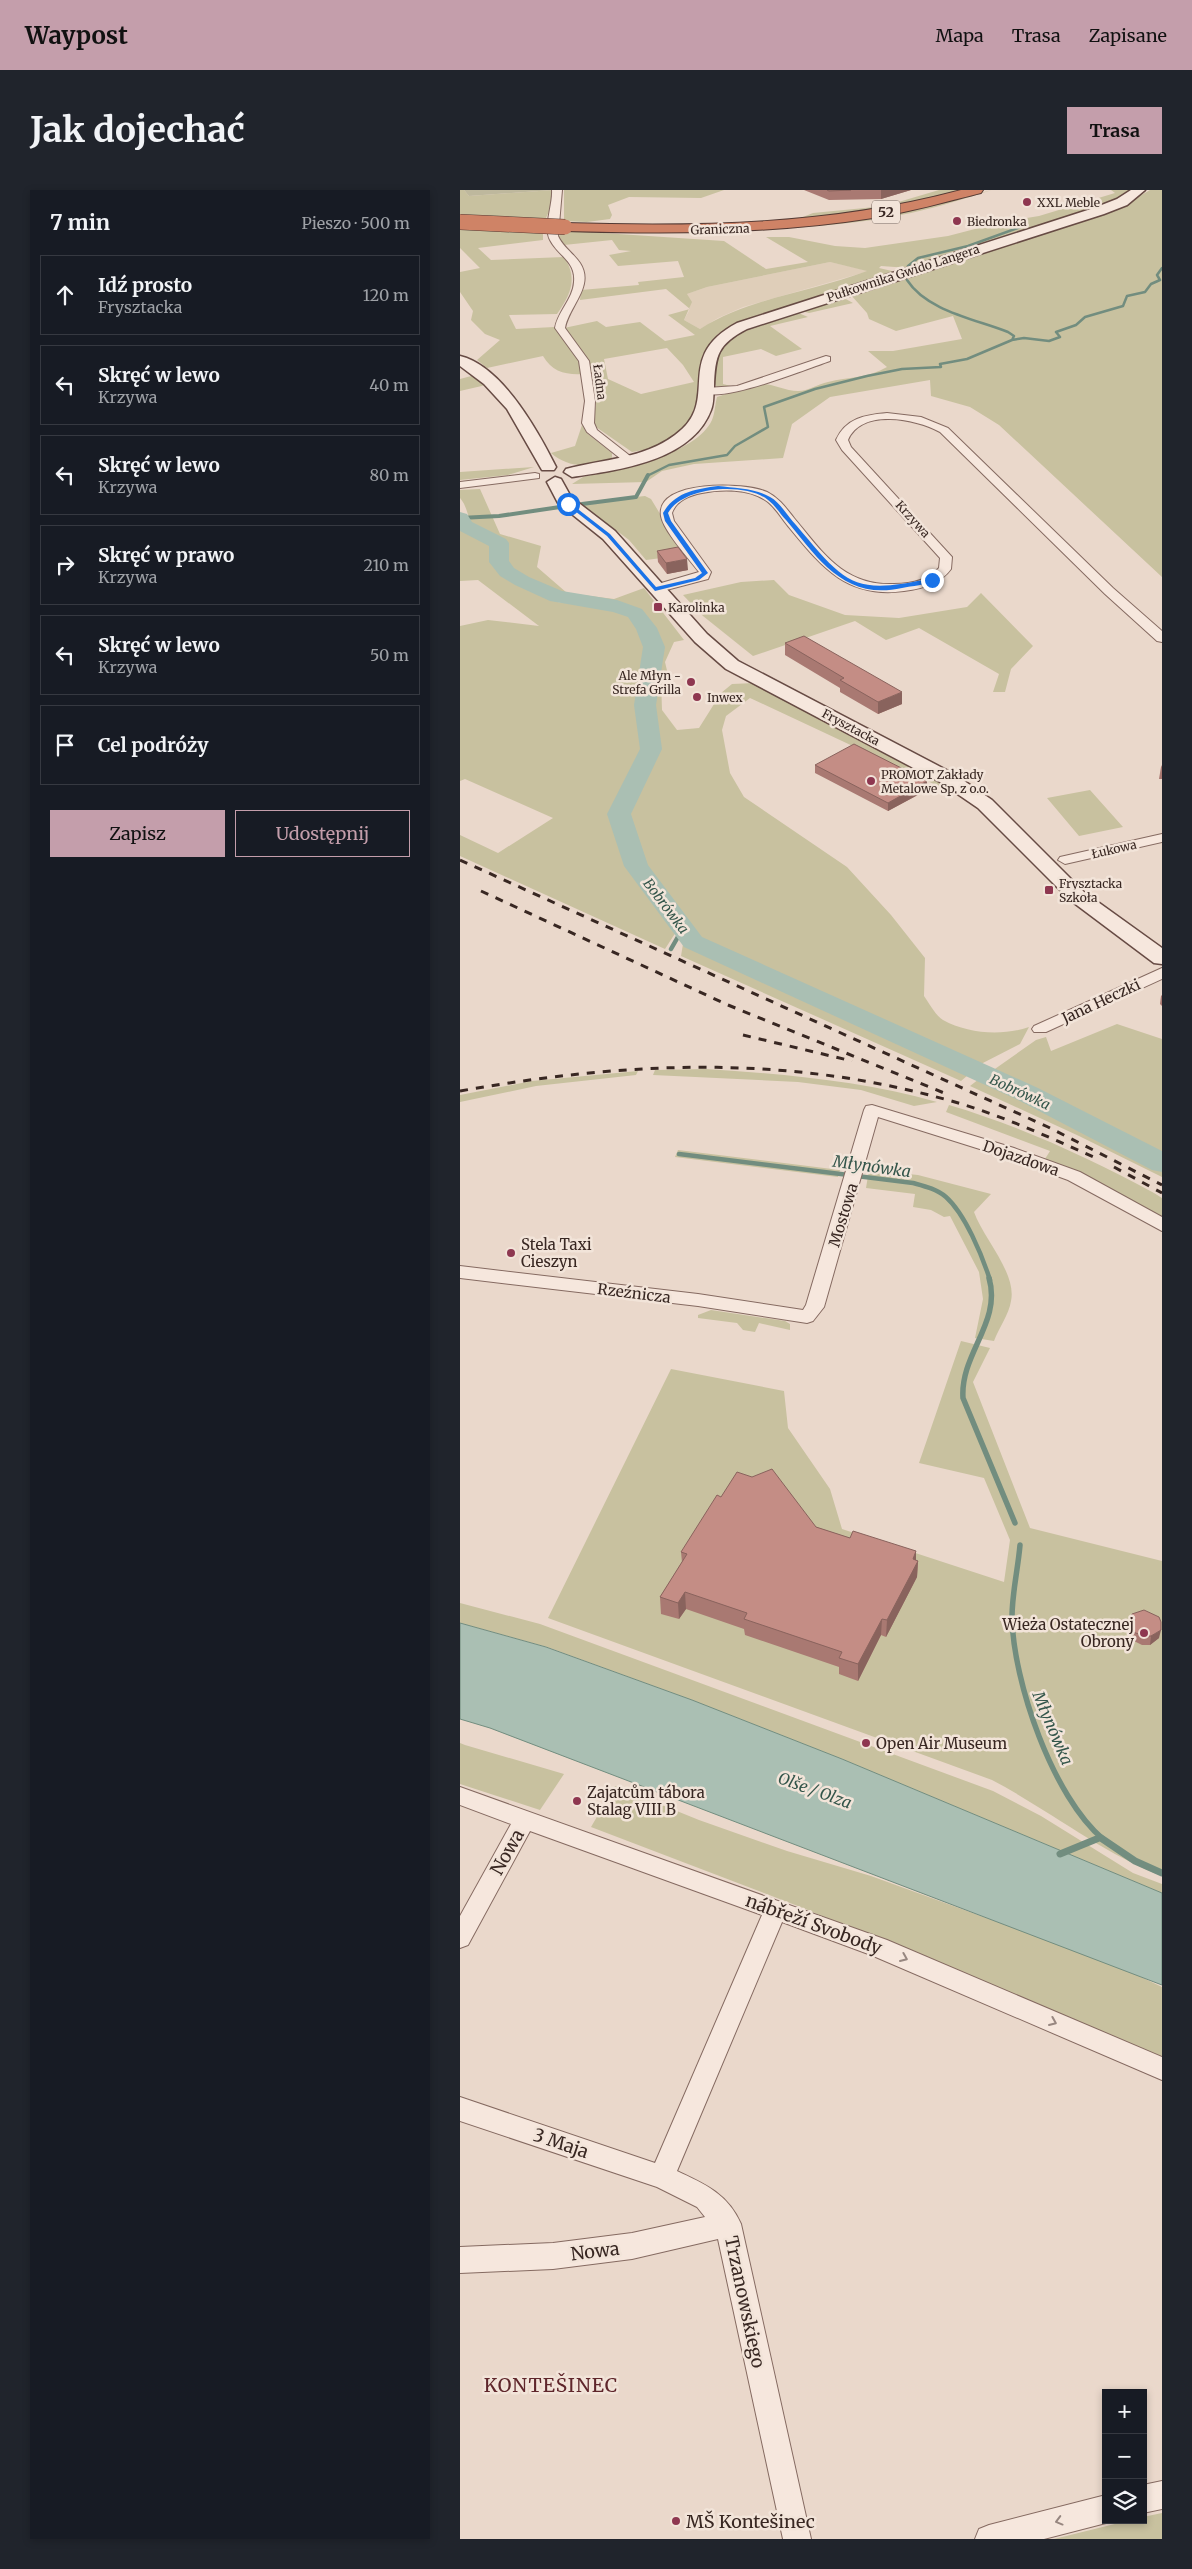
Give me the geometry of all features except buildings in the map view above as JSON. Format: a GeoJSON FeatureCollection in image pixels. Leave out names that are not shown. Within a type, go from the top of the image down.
{"type":"FeatureCollection","features":[{"type":"Feature","properties":{"kind":"highway","name":"Graniczna"},"geometry":{"type":"LineString","coordinates":[[460,222],[700,230],[794,225],[891,211],[976,190]]}},
{"type":"Feature","properties":{"kind":"street","name":"Ładna"},"geometry":{"type":"LineString","coordinates":[[556,190],[557,211],[552,234],[555,241],[574,261],[580,273],[572,305],[560,319],[560,328],[584,361],[590,401],[588,423],[593,432],[630,460]]}},
{"type":"Feature","properties":{"kind":"street","name":"Pułkownika Gwido Langera"},"geometry":{"type":"LineString","coordinates":[[546,475],[566,479],[572,472],[630,460],[671,445],[692,429],[705,410],[708,359],[713,346],[730,332],[742,326],[1099,211],[1122,202],[1139,190]]}},
{"type":"Feature","properties":{"kind":"street"},"geometry":{"type":"LineString","coordinates":[[706,391],[738,390],[826,359]]}},
{"type":"Feature","properties":{"kind":"street","name":"Frysztacka"},"geometry":{"type":"LineString","coordinates":[[460,360],[482,373],[497,387],[522,418],[546,475],[564,500],[609,535],[655,589],[701,638],[732,665],[947,778],[986,804],[1077,896],[1162,958]]}},
{"type":"Feature","properties":{"kind":"street","name":"Krzywa"},"geometry":{"type":"LineString","coordinates":[[655,589],[697,579],[705,573],[668,521],[666,513],[671,503],[680,497],[697,491],[718,488],[750,491],[770,498],[833,572],[849,582],[873,588],[893,589],[918,585],[938,577],[945,569],[946,557],[846,448],[842,440],[847,429],[862,421],[876,418],[906,417],[928,422],[944,430],[1115,598],[1162,638]]}},
{"type":"Feature","properties":{"kind":"street"},"geometry":{"type":"LineString","coordinates":[[463,484],[546,475]]}},
{"type":"Feature","properties":{"kind":"street","name":"Łukowa"},"geometry":{"type":"LineString","coordinates":[[1065,860],[1162,838]]}},
{"type":"Feature","properties":{"kind":"street","name":"Jana Heczki"},"geometry":{"type":"LineString","coordinates":[[1040,1029],[1162,972]]}},
{"type":"Feature","properties":{"kind":"street","name":"Mostowa"},"geometry":{"type":"LineString","coordinates":[[806,1317],[815,1307],[855,1175],[872,1110]]}},
{"type":"Feature","properties":{"kind":"street","name":"Dojazdowa"},"geometry":{"type":"LineString","coordinates":[[872,1110],[1008,1152],[1074,1176],[1162,1225]]}},
{"type":"Feature","properties":{"kind":"street","name":"Rzeźnicza"},"geometry":{"type":"LineString","coordinates":[[460,1272],[698,1300],[806,1317]]}},
{"type":"Feature","properties":{"kind":"street","name":"nábřeží Svobody"},"geometry":{"type":"LineString","coordinates":[[460,1796],[878,1947],[1162,2069]]}},
{"type":"Feature","properties":{"kind":"street","name":"Nowa"},"geometry":{"type":"LineString","coordinates":[[460,1938],[525,1819]]}},
{"type":"Feature","properties":{"kind":"street"},"geometry":{"type":"LineString","coordinates":[[662,2177],[776,1910]]}},
{"type":"Feature","properties":{"kind":"street","name":"3 Maja"},"geometry":{"type":"LineString","coordinates":[[460,2109],[662,2177]]}},
{"type":"Feature","properties":{"kind":"street","name":"Trzanowskiego"},"geometry":{"type":"LineString","coordinates":[[662,2177],[706,2198],[728,2224],[797,2539]]}},
{"type":"Feature","properties":{"kind":"street","name":"Nowa"},"geometry":{"type":"LineString","coordinates":[[460,2260],[553,2256],[632,2246],[728,2224]]}},
{"type":"Feature","properties":{"kind":"street"},"geometry":{"type":"LineString","coordinates":[[1147,2498],[1162,2494]]}},
{"type":"Feature","properties":{"kind":"street"},"geometry":{"type":"LineString","coordinates":[[989,2539],[1102,2510]]}},
{"type":"Feature","properties":{"kind":"shaded area"},"geometry":{"type":"Polygon","coordinates":[[[460,190],[464,190],[469,196],[553,190],[552,205],[545,220],[460,215],[460,190]]]}},
{"type":"Feature","properties":{"kind":"shaded area"},"geometry":{"type":"Polygon","coordinates":[[[464,190],[553,190],[469,196],[464,190]]]}},
{"type":"Feature","properties":{"kind":"shaded area"},"geometry":{"type":"Polygon","coordinates":[[[564,190],[724,190],[701,198],[629,197],[608,205],[612,215],[610,219],[587,222],[564,221],[564,190]]]}},
{"type":"Feature","properties":{"kind":"shaded area"},"geometry":{"type":"Polygon","coordinates":[[[939,190],[963,190],[907,204],[793,221],[813,213],[885,206],[939,190]]]}},
{"type":"Feature","properties":{"kind":"shaded area"},"geometry":{"type":"Polygon","coordinates":[[[992,190],[932,208],[887,218],[793,228],[852,221],[919,209],[992,190]]]}},
{"type":"Feature","properties":{"kind":"shaded area"},"geometry":{"type":"Polygon","coordinates":[[[1111,190],[1132,190],[1114,201],[909,268],[881,266],[879,268],[892,271],[892,274],[747,319],[718,334],[705,352],[697,415],[682,432],[661,447],[632,452],[596,427],[592,420],[596,405],[589,361],[564,328],[597,321],[606,327],[640,322],[665,341],[695,335],[668,315],[689,309],[684,320],[700,329],[740,309],[867,271],[830,262],[707,287],[687,294],[692,302],[689,308],[666,289],[580,300],[581,290],[639,285],[638,282],[684,277],[678,261],[618,266],[609,255],[631,251],[619,250],[612,240],[564,245],[558,238],[560,234],[573,231],[724,241],[766,269],[808,262],[766,237],[789,237],[835,246],[865,248],[948,236],[1002,222],[1039,216],[1115,193],[1111,190]],[[667,348],[604,359],[608,379],[641,394],[694,382],[683,365],[667,348]]]}},
{"type":"Feature","properties":{"kind":"shaded area"},"geometry":{"type":"Polygon","coordinates":[[[1150,190],[1162,190],[1162,577],[999,425],[970,407],[931,396],[930,380],[830,397],[792,424],[783,458],[694,464],[662,471],[646,482],[572,484],[583,477],[654,459],[690,443],[703,432],[712,420],[717,397],[760,384],[793,391],[806,390],[828,382],[873,373],[887,367],[868,351],[893,351],[962,339],[953,316],[896,331],[869,319],[867,313],[850,294],[1133,200],[1150,190]]]}},
{"type":"Feature","properties":{"kind":"shaded area"},"geometry":{"type":"Polygon","coordinates":[[[460,225],[543,229],[543,240],[478,248],[491,260],[564,257],[572,279],[566,300],[557,314],[509,315],[516,329],[554,327],[581,362],[583,374],[565,373],[555,369],[543,356],[487,368],[477,360],[500,340],[485,334],[471,320],[473,311],[460,292],[460,272],[480,268],[460,248],[460,225]]]}},
{"type":"Feature","properties":{"kind":"shaded area"},"geometry":{"type":"Polygon","coordinates":[[[792,228],[713,234],[702,233],[792,228]]]}},
{"type":"Feature","properties":{"kind":"shaded area"},"geometry":{"type":"Polygon","coordinates":[[[830,262],[869,271],[743,307],[718,318],[700,329],[684,320],[690,309],[687,294],[707,287],[830,262]]]}},
{"type":"Feature","properties":{"kind":"shaded area"},"geometry":{"type":"Polygon","coordinates":[[[834,298],[844,298],[853,303],[809,313],[802,311],[834,298]]]}},
{"type":"Feature","properties":{"kind":"shaded area"},"geometry":{"type":"Polygon","coordinates":[[[796,312],[808,317],[770,326],[802,349],[776,356],[761,349],[723,357],[723,384],[735,387],[717,388],[714,382],[716,354],[723,343],[752,325],[796,312]]]}},
{"type":"Feature","properties":{"kind":"shaded area"},"geometry":{"type":"Polygon","coordinates":[[[475,375],[486,385],[460,391],[460,379],[475,375]]]}},
{"type":"Feature","properties":{"kind":"shaded area"},"geometry":{"type":"Polygon","coordinates":[[[582,425],[588,434],[612,453],[612,458],[596,464],[580,465],[565,462],[551,453],[575,446],[582,425]]]}},
{"type":"Feature","properties":{"kind":"shaded area"},"geometry":{"type":"Polygon","coordinates":[[[534,467],[508,475],[460,480],[460,472],[534,467]]]}},
{"type":"Feature","properties":{"kind":"shaded area"},"geometry":{"type":"Polygon","coordinates":[[[480,489],[500,534],[541,546],[537,567],[567,593],[614,599],[644,588],[684,640],[674,642],[665,662],[669,679],[661,680],[662,710],[677,730],[699,728],[721,693],[732,684],[755,683],[885,750],[966,799],[750,698],[726,716],[722,730],[730,773],[744,797],[847,867],[891,915],[925,958],[924,996],[938,1016],[953,1025],[974,1031],[1008,1032],[1029,1027],[1020,1044],[977,1066],[695,939],[660,891],[639,855],[627,824],[626,811],[657,750],[659,732],[653,704],[664,647],[653,630],[642,618],[630,610],[618,605],[549,591],[528,580],[509,566],[503,560],[508,543],[488,536],[475,528],[460,498],[460,490],[480,489]]]}},
{"type":"Feature","properties":{"kind":"shaded area"},"geometry":{"type":"Polygon","coordinates":[[[645,496],[651,499],[685,555],[646,560],[629,540],[580,503],[645,496]]]}},
{"type":"Feature","properties":{"kind":"shaded area"},"geometry":{"type":"Polygon","coordinates":[[[460,527],[491,544],[498,571],[525,587],[557,602],[605,607],[630,615],[643,633],[647,650],[639,692],[644,751],[613,815],[630,871],[676,932],[665,949],[460,856],[460,835],[498,853],[553,818],[465,779],[460,781],[460,626],[488,620],[539,626],[478,580],[460,581],[460,527]]]}},
{"type":"Feature","properties":{"kind":"shaded area"},"geometry":{"type":"Polygon","coordinates":[[[774,580],[789,595],[845,615],[899,618],[967,607],[981,593],[1033,646],[1011,669],[1005,692],[993,692],[999,674],[919,628],[886,640],[855,621],[753,656],[703,616],[683,595],[741,582],[774,580]]]}},
{"type":"Feature","properties":{"kind":"shaded area"},"geometry":{"type":"Polygon","coordinates":[[[1090,790],[1123,827],[1079,836],[1047,798],[1090,790]]]}},
{"type":"Feature","properties":{"kind":"shaded area"},"geometry":{"type":"Polygon","coordinates":[[[684,938],[699,953],[968,1075],[961,1081],[681,956],[684,938]]]}},
{"type":"Feature","properties":{"kind":"shaded area"},"geometry":{"type":"Polygon","coordinates":[[[1117,1024],[1162,1039],[1162,1153],[1080,1110],[992,1071],[1036,1040],[1046,1037],[1051,1051],[1117,1024]]]}},
{"type":"Feature","properties":{"kind":"shaded area"},"geometry":{"type":"Polygon","coordinates":[[[706,1069],[764,1073],[852,1084],[937,1102],[914,1106],[861,1090],[798,1082],[653,1075],[655,1070],[706,1069]]]}},
{"type":"Feature","properties":{"kind":"shaded area"},"geometry":{"type":"Polygon","coordinates":[[[638,1071],[636,1075],[536,1086],[460,1102],[460,1095],[532,1081],[638,1071]]]}},
{"type":"Feature","properties":{"kind":"shaded area"},"geometry":{"type":"Polygon","coordinates":[[[979,1079],[1027,1098],[1162,1166],[1162,1177],[1079,1136],[970,1086],[979,1079]]]}},
{"type":"Feature","properties":{"kind":"shaded area"},"geometry":{"type":"Polygon","coordinates":[[[949,1105],[976,1113],[1054,1144],[1105,1167],[1154,1193],[1162,1198],[1162,1219],[1087,1177],[1045,1159],[1050,1151],[946,1112],[949,1105]]]}},
{"type":"Feature","properties":{"kind":"shaded area"},"geometry":{"type":"Polygon","coordinates":[[[678,1150],[840,1170],[838,1177],[675,1157],[678,1150]]]}},
{"type":"Feature","properties":{"kind":"shaded area"},"geometry":{"type":"Polygon","coordinates":[[[869,1170],[918,1175],[991,1194],[974,1212],[1004,1267],[1012,1290],[1008,1311],[994,1341],[975,1338],[983,1299],[979,1272],[950,1216],[944,1217],[931,1210],[913,1207],[915,1194],[866,1188],[869,1170]]]}},
{"type":"Feature","properties":{"kind":"shaded area"},"geometry":{"type":"Polygon","coordinates":[[[711,1310],[785,1321],[790,1324],[790,1330],[759,1323],[755,1332],[743,1330],[737,1323],[698,1318],[698,1315],[711,1310]]]}},
{"type":"Feature","properties":{"kind":"shaded area"},"geometry":{"type":"Polygon","coordinates":[[[961,1341],[990,1348],[973,1382],[1030,1528],[1162,1561],[1162,1876],[1118,1856],[992,1780],[548,1618],[671,1369],[784,1391],[788,1428],[830,1489],[842,1529],[1004,1582],[1010,1540],[984,1478],[919,1463],[961,1341]]]}},
{"type":"Feature","properties":{"kind":"shaded area"},"geometry":{"type":"Polygon","coordinates":[[[460,1603],[540,1624],[993,1791],[1041,1816],[1133,1873],[1162,1884],[1162,1893],[842,1759],[692,1700],[547,1647],[460,1623],[460,1603]]]}},
{"type":"Feature","properties":{"kind":"shaded area"},"geometry":{"type":"Polygon","coordinates":[[[460,1743],[564,1774],[540,1810],[460,1784],[460,1743]]]}},
{"type":"Feature","properties":{"kind":"shaded area"},"geometry":{"type":"Polygon","coordinates":[[[615,1786],[699,1820],[787,1851],[871,1876],[1118,1966],[1162,1987],[1162,2059],[803,1908],[591,1827],[615,1786]]]}},
{"type":"Feature","properties":{"kind":"shaded area"},"geometry":{"type":"Polygon","coordinates":[[[1162,2513],[1162,2539],[1054,2539],[1115,2524],[1147,2524],[1147,2516],[1162,2513]]]}},
{"type":"Feature","properties":{"kind":"water","name":"Olše / Olza"},"geometry":{"type":"Polygon","coordinates":[[[460,1623],[546,1647],[692,1700],[842,1759],[1162,1893],[1162,1985],[490,1728],[460,1719],[460,1623]]]}},
{"type":"Feature","properties":{"kind":"waterway"},"geometry":{"type":"LineString","coordinates":[[908,266],[918,258],[968,246],[1026,225]]}},
{"type":"Feature","properties":{"kind":"waterway"},"geometry":{"type":"LineString","coordinates":[[1012,340],[1024,338],[1049,341],[1060,337],[1056,332],[1076,325],[1085,317],[1123,306],[1127,296],[1145,292],[1151,284],[1160,280],[1157,275],[1162,268]]}},
{"type":"Feature","properties":{"kind":"waterway"},"geometry":{"type":"LineString","coordinates":[[907,280],[916,291],[939,307],[1008,332],[1014,336],[1012,340]]}},
{"type":"Feature","properties":{"kind":"waterway"},"geometry":{"type":"LineString","coordinates":[[648,476],[669,465],[727,455],[735,446],[768,427],[764,407],[815,389],[867,376],[902,369],[941,367],[940,364],[967,359],[1012,340]]}},
{"type":"Feature","properties":{"kind":"waterway"},"geometry":{"type":"LineString","coordinates":[[582,504],[636,497],[648,476]]}},
{"type":"Feature","properties":{"kind":"waterway"},"geometry":{"type":"LineString","coordinates":[[460,518],[499,516],[560,507]]}},
{"type":"Feature","properties":{"kind":"waterway","name":"Bobrówka"},"geometry":{"type":"LineString","coordinates":[[460,518],[465,526],[499,543],[499,562],[507,572],[522,581],[557,597],[617,606],[635,613],[646,628],[654,647],[645,705],[651,749],[619,814],[636,866],[693,942],[1028,1094],[1162,1163]]}},
{"type":"Feature","properties":{"kind":"waterway","name":"Młynówka"},"geometry":{"type":"LineString","coordinates":[[671,949],[683,928]]}},
{"type":"Feature","properties":{"kind":"waterway","name":"Młynówka"},"geometry":{"type":"LineString","coordinates":[[679,1154],[913,1183],[935,1190],[946,1197],[960,1214],[978,1247],[990,1280]]}},
{"type":"Feature","properties":{"kind":"waterway","name":"Młynówka"},"geometry":{"type":"LineString","coordinates":[[989,1278],[990,1309],[986,1324],[968,1367],[964,1382],[963,1398],[1015,1523]]}},
{"type":"Feature","properties":{"kind":"waterway","name":"Młynówka"},"geometry":{"type":"LineString","coordinates":[[1020,1545],[1012,1617],[1014,1643],[1028,1705],[1052,1767],[1068,1796],[1085,1820],[1103,1839]]}},
{"type":"Feature","properties":{"kind":"waterway","name":"Młynówka"},"geometry":{"type":"LineString","coordinates":[[1096,1839],[1101,1837]]}},
{"type":"Feature","properties":{"kind":"waterway"},"geometry":{"type":"LineString","coordinates":[[1060,1854],[1099,1838]]}},
{"type":"Feature","properties":{"kind":"waterway","name":"Młynówka"},"geometry":{"type":"LineString","coordinates":[[1101,1838],[1135,1861],[1162,1873]]}},
{"type":"Feature","properties":{"kind":"railway"},"geometry":{"type":"LineString","coordinates":[[460,860],[1048,1127],[1162,1185]]}},
{"type":"Feature","properties":{"kind":"railway"},"geometry":{"type":"LineString","coordinates":[[481,891],[728,1005],[949,1095]]}},
{"type":"Feature","properties":{"kind":"railway"},"geometry":{"type":"LineString","coordinates":[[743,1035],[852,1061]]}},
{"type":"Feature","properties":{"kind":"railway"},"geometry":{"type":"LineString","coordinates":[[460,1091],[521,1081],[643,1069],[703,1067],[763,1069],[823,1075],[883,1085],[964,1105],[1021,1125],[1096,1158]]}},
{"type":"Feature","properties":{"kind":"railway"},"geometry":{"type":"LineString","coordinates":[[1114,1167],[1162,1193]]}},
{"type":"Feature","properties":{"kind":"place","name":"XXL Meble"},"geometry":{"type":"Point","coordinates":[1027,202]}},
{"type":"Feature","properties":{"kind":"place","name":"Biedronka"},"geometry":{"type":"Point","coordinates":[957,221]}},
{"type":"Feature","properties":{"kind":"place","name":"Karolinka"},"geometry":{"type":"Point","coordinates":[658,607]}},
{"type":"Feature","properties":{"kind":"place","name":"Ale Młyn - Strefa Grilla"},"geometry":{"type":"Point","coordinates":[691,682]}},
{"type":"Feature","properties":{"kind":"place","name":"Inwex"},"geometry":{"type":"Point","coordinates":[697,697]}},
{"type":"Feature","properties":{"kind":"place","name":"PROMOT Zakłady Metalowe Sp. z o.o."},"geometry":{"type":"Point","coordinates":[871,781]}},
{"type":"Feature","properties":{"kind":"place","name":"Frysztacka Szkoła"},"geometry":{"type":"Point","coordinates":[1049,890]}},
{"type":"Feature","properties":{"kind":"place","name":"Stela Taxi Cieszyn"},"geometry":{"type":"Point","coordinates":[511,1253]}},
{"type":"Feature","properties":{"kind":"place","name":"Wieża Ostatecznej Obrony"},"geometry":{"type":"Point","coordinates":[1144,1633]}},
{"type":"Feature","properties":{"kind":"place","name":"Open Air Museum"},"geometry":{"type":"Point","coordinates":[866,1743]}},
{"type":"Feature","properties":{"kind":"place","name":"Zajatcům tábora Stalag VIII B"},"geometry":{"type":"Point","coordinates":[577,1801]}},
{"type":"Feature","properties":{"kind":"place","name":"MŠ Kontešinec"},"geometry":{"type":"Point","coordinates":[676,2521]}},
{"type":"Feature","properties":{"kind":"district","name":"KONTEŠINEC"},"geometry":{"type":"Point","coordinates":[551,2385]}},
{"type":"Feature","properties":{"kind":"route"},"geometry":{"type":"LineString","coordinates":[[568,504],[609,535],[655,589],[682,584],[704,576],[705,572],[668,521],[666,509],[671,503],[686,494],[718,488],[750,491],[770,498],[833,572],[849,582],[873,588],[893,589],[918,585],[932,580]]}}]}
